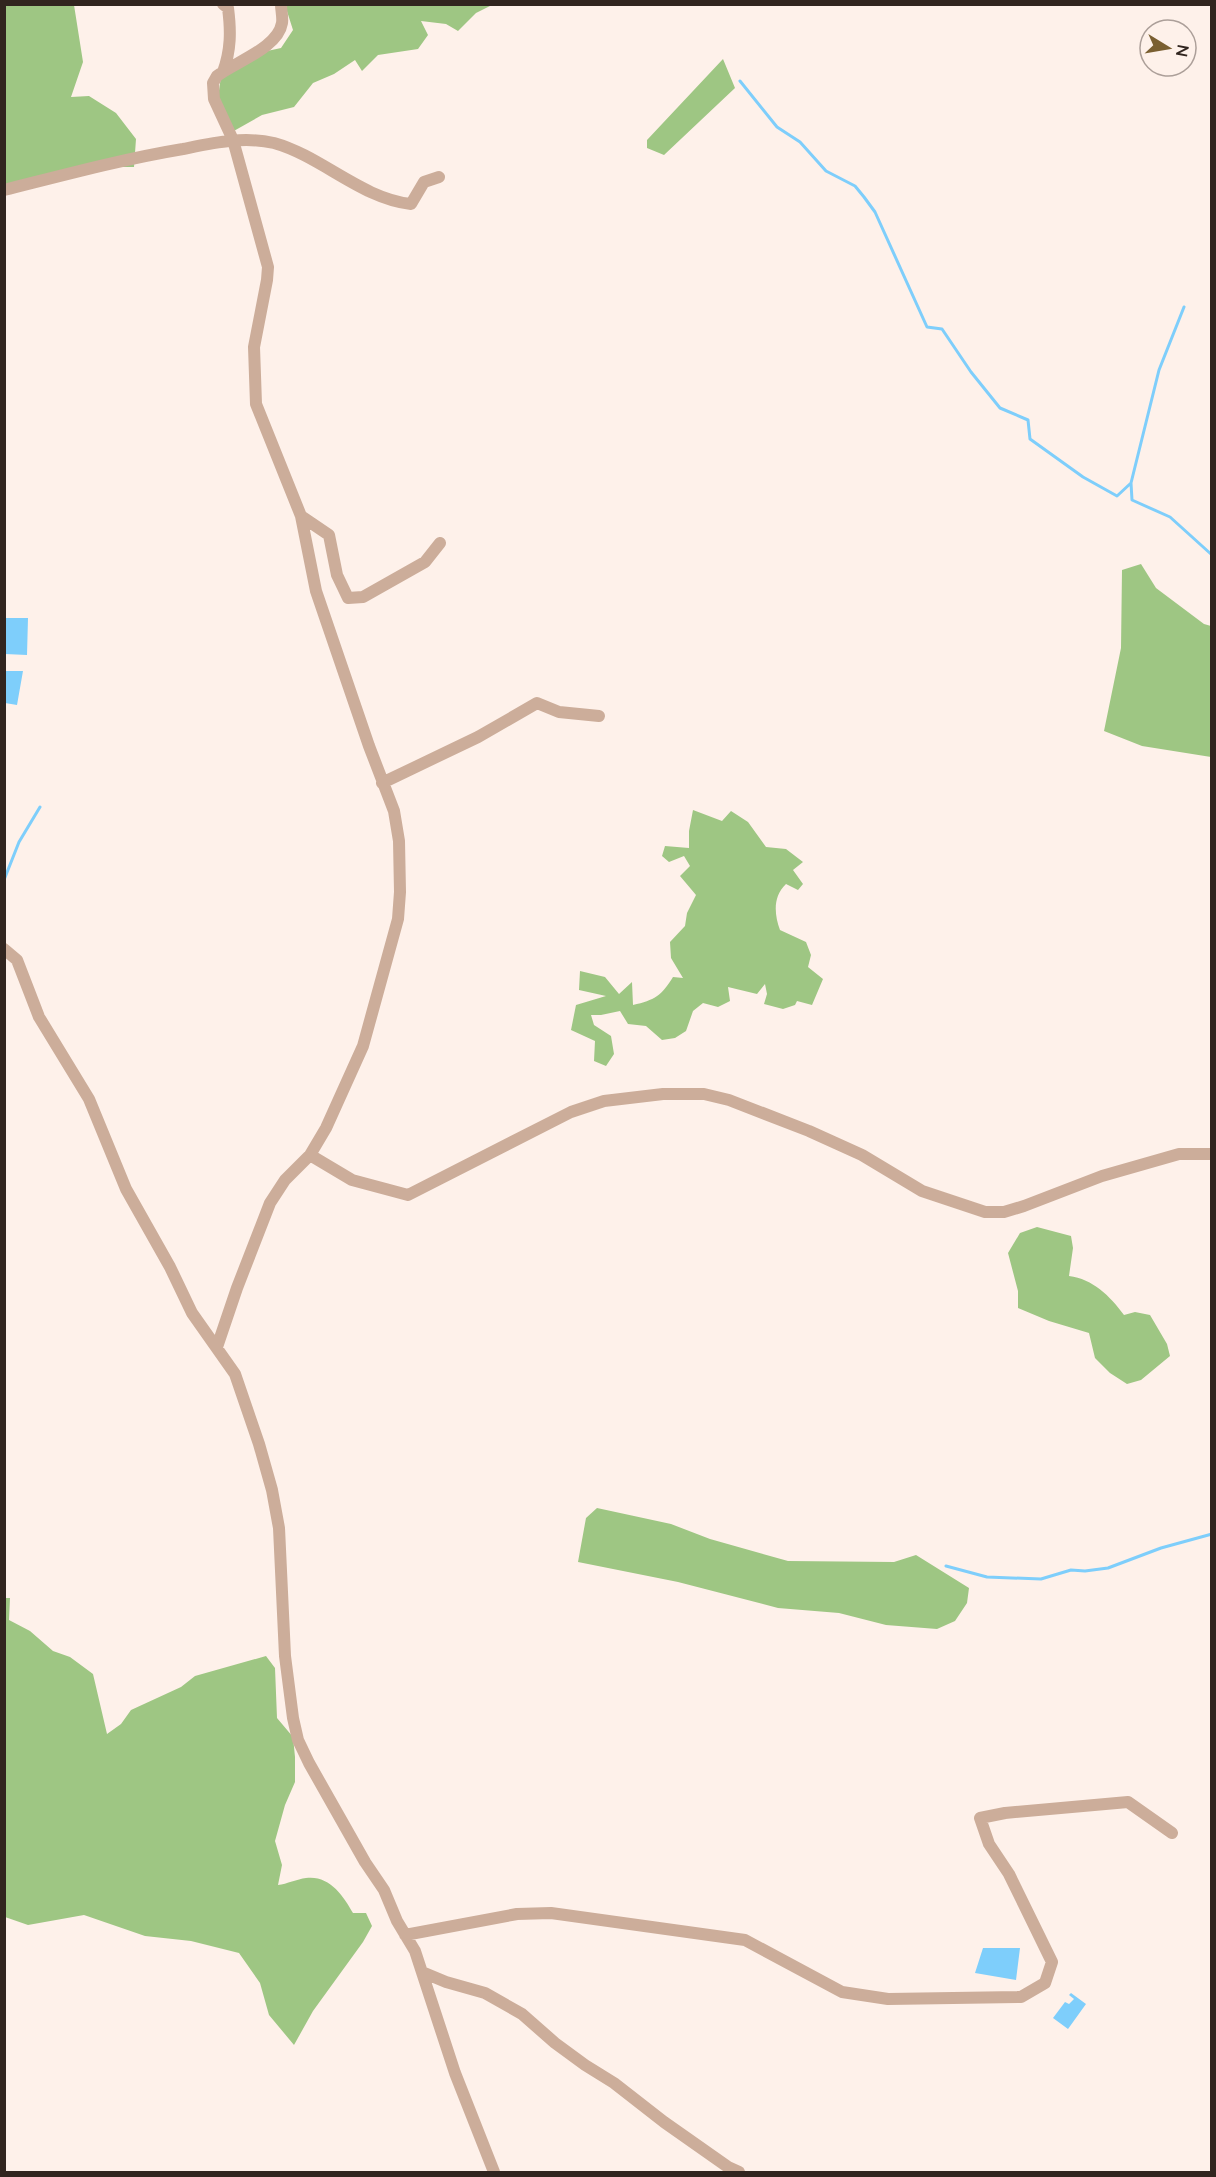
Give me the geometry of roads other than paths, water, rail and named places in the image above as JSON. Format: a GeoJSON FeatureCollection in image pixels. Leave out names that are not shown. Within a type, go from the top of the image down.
{"type":"FeatureCollection","features":[{"type":"Feature","properties":{"kind":"street"},"geometry":{"type":"LineString","coordinates":[[223,4],[228,8],[231,28],[229,55],[223,72]]}},
{"type":"Feature","properties":{"kind":"street"},"geometry":{"type":"LineString","coordinates":[[217,1347],[270,1203],[285,1180],[310,1155],[326,1128],[363,1046],[398,919],[401,864],[394,812],[316,591],[301,516],[256,404],[254,347],[268,267],[233,140],[214,99],[213,83],[223,72],[267,46],[278,34],[282,23],[280,4]]}},
{"type":"Feature","properties":{"kind":"street"},"geometry":{"type":"LineString","coordinates":[[4,190],[140,156],[233,140],[273,143],[317,161],[333,172],[379,195],[403,203],[411,204],[424,182],[439,177]]}},
{"type":"Feature","properties":{"kind":"street"},"geometry":{"type":"LineString","coordinates":[[301,516],[329,535],[337,575],[348,598],[363,597],[425,562],[440,543]]}},
{"type":"Feature","properties":{"kind":"street"},"geometry":{"type":"LineString","coordinates":[[382,783],[478,737],[537,703],[559,712],[599,716]]}},
{"type":"Feature","properties":{"kind":"street"},"geometry":{"type":"LineString","coordinates":[[4,949],[17,960],[39,1017],[89,1099],[126,1189],[170,1267],[192,1312],[235,1374],[259,1444],[272,1490],[279,1528],[285,1656],[298,1740],[365,1862],[384,1890],[415,1951],[455,2073],[494,2172]]}},
{"type":"Feature","properties":{"kind":"street"},"geometry":{"type":"LineString","coordinates":[[310,1155],[352,1180],[408,1195],[571,1112],[604,1101],[638,1096],[704,1094],[729,1100],[809,1131],[862,1155],[922,1191],[985,1212],[1004,1212],[1102,1176],[1179,1154],[1212,1154]]}},
{"type":"Feature","properties":{"kind":"street"},"geometry":{"type":"LineString","coordinates":[[405,1935],[517,1914],[550,1913],[745,1940],[842,1992],[888,1999],[1022,1997],[1045,1983],[1052,1962],[1009,1874],[989,1844],[980,1818],[1005,1813],[1128,1802],[1172,1833]]}},
{"type":"Feature","properties":{"kind":"street"},"geometry":{"type":"LineString","coordinates":[[422,1972],[446,1982],[485,1993],[522,2014],[585,2065],[614,2083],[728,2167],[739,2172]]}},
{"type":"Feature","properties":{"kind":"water"},"geometry":{"type":"Polygon","coordinates":[[[5,618],[28,618],[27,655],[5,654],[5,618]]]}},
{"type":"Feature","properties":{"kind":"water"},"geometry":{"type":"Polygon","coordinates":[[[5,671],[23,671],[17,705],[5,703],[5,671]]]}},
{"type":"Feature","properties":{"kind":"water"},"geometry":{"type":"Polygon","coordinates":[[[983,1948],[1020,1948],[1016,1980],[975,1973],[983,1948]]]}},
{"type":"Feature","properties":{"kind":"water"},"geometry":{"type":"Polygon","coordinates":[[[1071,1993],[1086,2004],[1068,2029],[1053,2018],[1065,2002],[1069,2004],[1074,1999],[1069,1995],[1071,1993]]]}},
{"type":"Feature","properties":{"kind":"waterway"},"geometry":{"type":"LineString","coordinates":[[740,81],[777,127],[800,142],[826,171],[855,186],[864,197],[875,212],[927,327],[942,329],[971,372],[1000,408],[1028,420],[1030,439],[1083,477],[1117,496],[1131,483]]}},
{"type":"Feature","properties":{"kind":"waterway"},"geometry":{"type":"LineString","coordinates":[[1184,307],[1159,370],[1131,483],[1132,500],[1170,517],[1212,555]]}},
{"type":"Feature","properties":{"kind":"waterway"},"geometry":{"type":"LineString","coordinates":[[4,880],[19,842],[40,807]]}},
{"type":"Feature","properties":{"kind":"waterway"},"geometry":{"type":"LineString","coordinates":[[946,1566],[987,1577],[1041,1579],[1071,1570],[1108,1568],[1161,1548],[1212,1534]]}}]}
